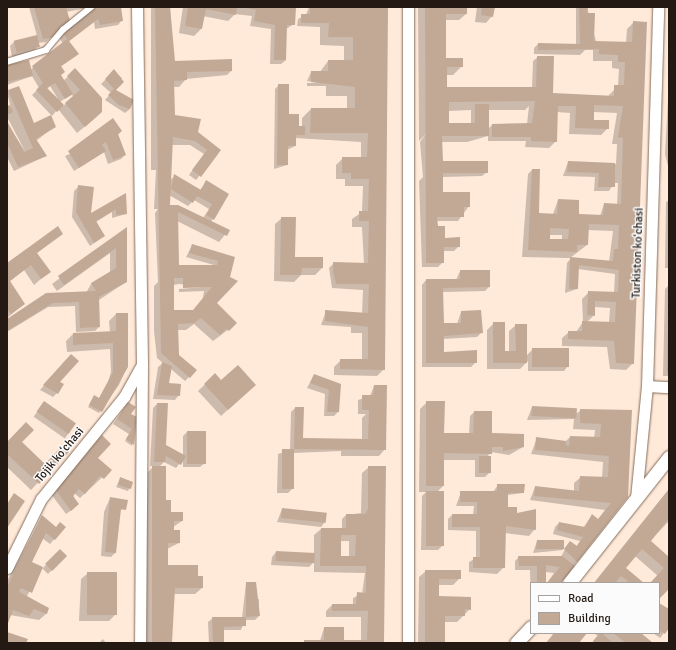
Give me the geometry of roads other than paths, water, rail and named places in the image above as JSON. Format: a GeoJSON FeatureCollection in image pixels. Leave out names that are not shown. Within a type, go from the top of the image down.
{"type":"FeatureCollection","features":[{"type":"Feature","properties":{"kind":"street"},"geometry":{"type":"LineString","coordinates":[[137,7],[142,365],[140,643]]}},
{"type":"Feature","properties":{"kind":"street"},"geometry":{"type":"LineString","coordinates":[[408,7],[408,643]]}},
{"type":"Feature","properties":{"kind":"street","name":"Turkiston koʻchasi"},"geometry":{"type":"LineString","coordinates":[[636,498],[647,386],[658,7]]}},
{"type":"Feature","properties":{"kind":"street","name":"Tojik koʻchasi"},"geometry":{"type":"LineString","coordinates":[[7,568],[40,499],[124,397],[142,365]]}},
{"type":"Feature","properties":{"kind":"street"},"geometry":{"type":"LineString","coordinates":[[647,386],[669,387]]}},
{"type":"Feature","properties":{"kind":"street"},"geometry":{"type":"LineString","coordinates":[[570,582],[669,457]]}},
{"type":"Feature","properties":{"kind":"street"},"geometry":{"type":"LineString","coordinates":[[516,643],[530,628]]}},
{"type":"Feature","properties":{"kind":"lane"},"geometry":{"type":"LineString","coordinates":[[7,62],[46,50],[63,30],[91,7]]}}]}
